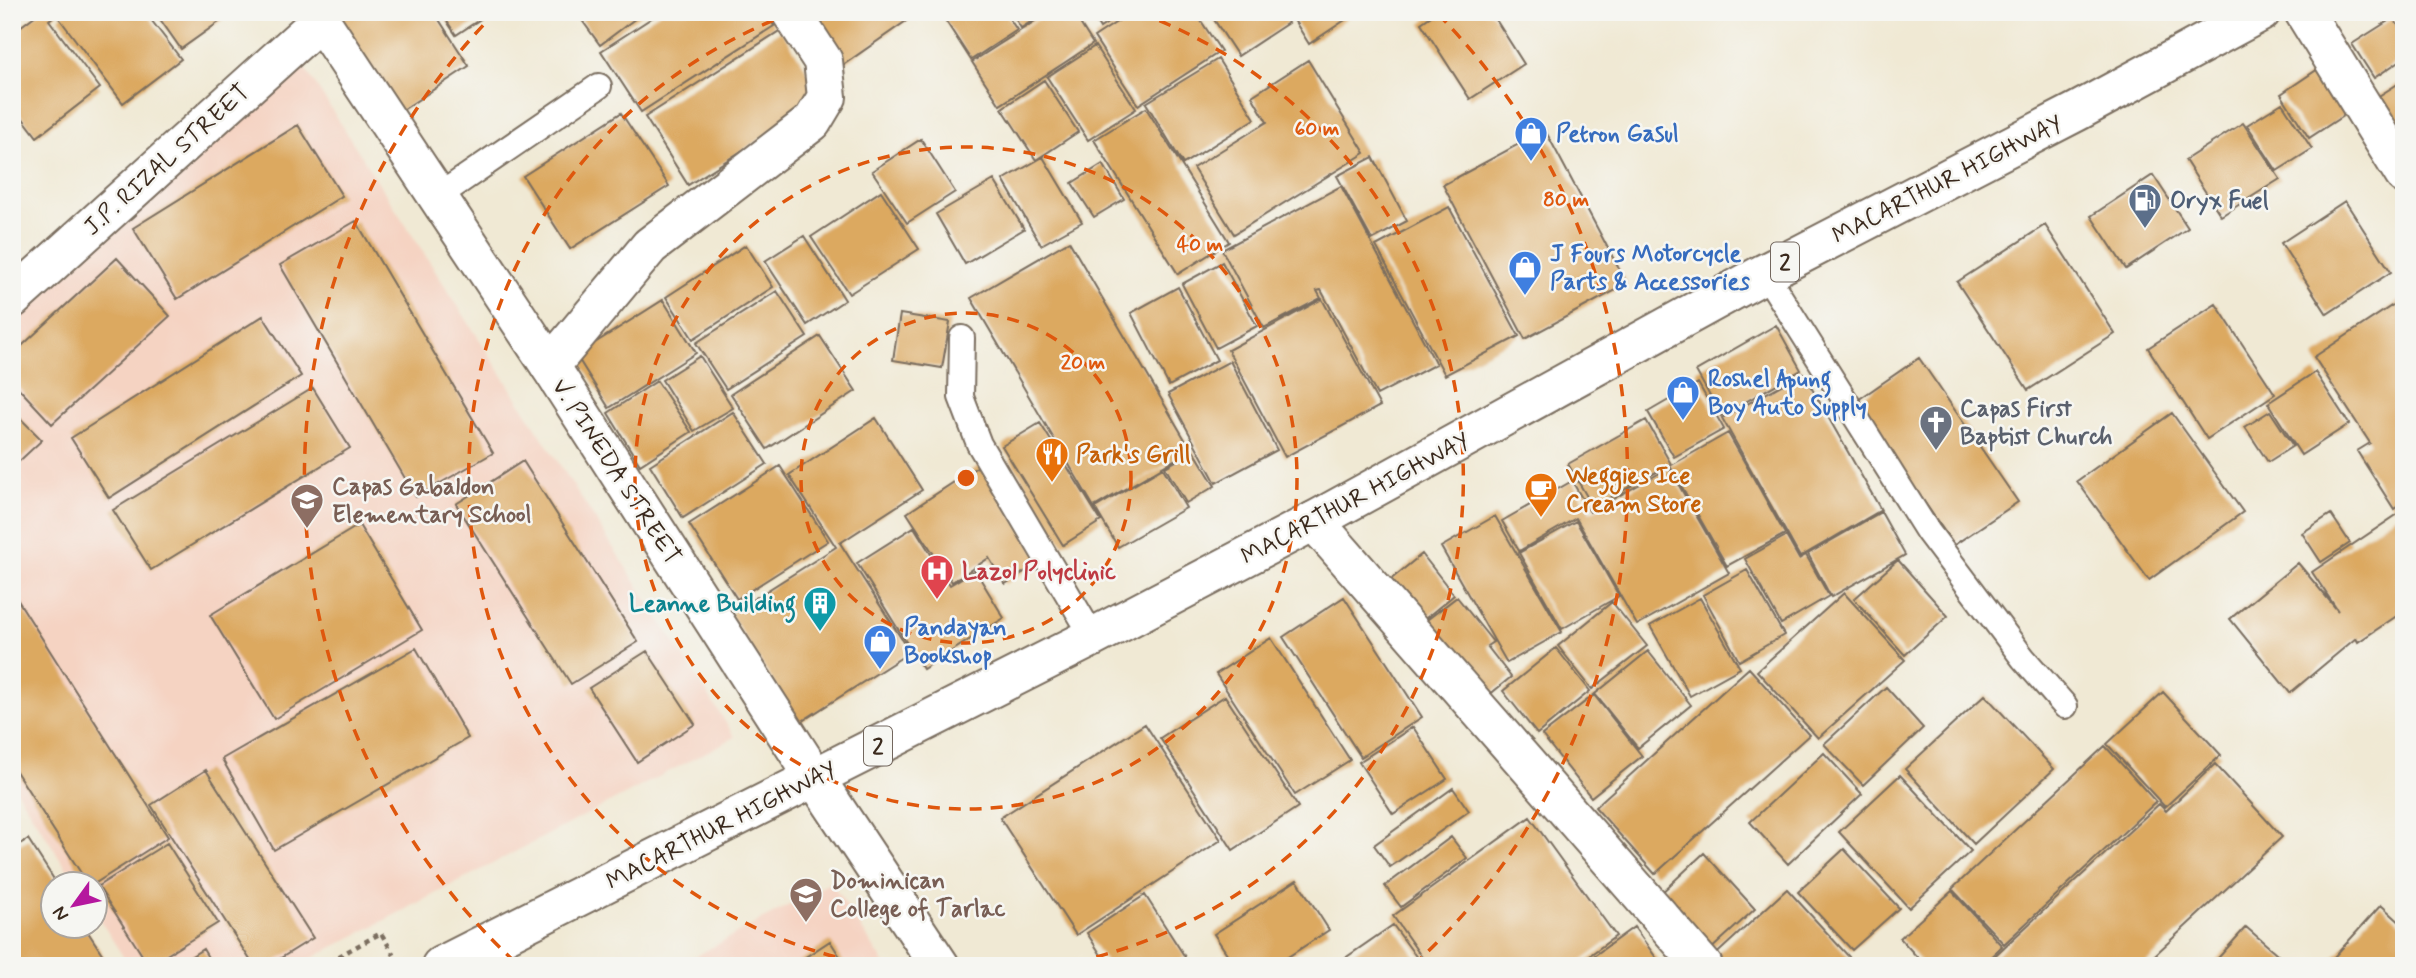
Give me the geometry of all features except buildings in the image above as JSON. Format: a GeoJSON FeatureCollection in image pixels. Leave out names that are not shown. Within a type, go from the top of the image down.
{"type":"FeatureCollection","features":[{"type":"Feature","properties":{"kind":"main road"},"geometry":{"type":"LineString","coordinates":[[550,366],[650,246],[812,122],[827,97],[823,61],[791,12]]}},
{"type":"Feature","properties":{"kind":"main road","name":"MACARTHUR HIGHWAY"},"geometry":{"type":"LineString","coordinates":[[465,960],[1314,521],[1765,273],[2078,111],[2261,12]]}},
{"type":"Feature","properties":{"kind":"main road"},"geometry":{"type":"LineString","coordinates":[[2304,12],[2404,174]]}},
{"type":"Feature","properties":{"kind":"main road","name":"V. PINEDA STREET"},"geometry":{"type":"LineString","coordinates":[[318,16],[550,366],[815,778],[940,966]]}},
{"type":"Feature","properties":{"kind":"main road","name":"J.P. RIZAL STREET"},"geometry":{"type":"LineString","coordinates":[[12,299],[318,16]]}},
{"type":"Feature","properties":{"kind":"main road"},"geometry":{"type":"LineString","coordinates":[[1314,521],[1703,966]]}},
{"type":"Feature","properties":{"kind":"lane"},"geometry":{"type":"LineString","coordinates":[[437,197],[599,86]]}},
{"type":"Feature","properties":{"kind":"lane"},"geometry":{"type":"LineString","coordinates":[[1765,273],[1928,532],[2022,658],[2065,706]]}},
{"type":"Feature","properties":{"kind":"lane"},"geometry":{"type":"LineString","coordinates":[[961,338],[961,397],[979,444],[1093,637]]}},
{"type":"Feature","properties":{"kind":"path"},"geometry":{"type":"LineString","coordinates":[[321,966],[381,933],[400,966]]}},
{"type":"Feature","properties":{"kind":"shaded area","name":"Capas Gabaldon Elementary School"},"geometry":{"type":"Polygon","coordinates":[[[299,59],[735,737],[297,966],[129,966],[108,933],[108,870],[68,870],[12,784],[12,323],[299,59]]]}},
{"type":"Feature","properties":{"kind":"shaded area","name":"Dominican College of Tarlac"},"geometry":{"type":"Polygon","coordinates":[[[831,882],[886,966],[678,966],[831,882]]]}},
{"type":"Feature","properties":{"kind":"place","name":"Petron Gasul"},"geometry":{"type":"Point","coordinates":[1531,163]}},
{"type":"Feature","properties":{"kind":"place","name":"Oryx Fuel"},"geometry":{"type":"Point","coordinates":[2145,230]}},
{"type":"Feature","properties":{"kind":"place","name":"J Fours Motorcycle Parts & Accessories"},"geometry":{"type":"Point","coordinates":[1525,297]}},
{"type":"Feature","properties":{"kind":"place","name":"Roshel Apung Boy Auto Supply"},"geometry":{"type":"Point","coordinates":[1683,422]}},
{"type":"Feature","properties":{"kind":"place","name":"Capas First Baptist Church"},"geometry":{"type":"Point","coordinates":[1936,452]}},
{"type":"Feature","properties":{"kind":"place","name":"Park's Grill"},"geometry":{"type":"Point","coordinates":[1052,484]}},
{"type":"Feature","properties":{"kind":"place","name":"Weggies Ice Cream Store"},"geometry":{"type":"Point","coordinates":[1541,519]}},
{"type":"Feature","properties":{"kind":"place","name":"Capas Gabaldon Elementary School"},"geometry":{"type":"Point","coordinates":[307,530]}},
{"type":"Feature","properties":{"kind":"place","name":"Lazol Polyclinic"},"geometry":{"type":"Point","coordinates":[937,601]}},
{"type":"Feature","properties":{"kind":"place","name":"Leanne Building"},"geometry":{"type":"Point","coordinates":[820,633]}},
{"type":"Feature","properties":{"kind":"place","name":"Pandayan Bookshop"},"geometry":{"type":"Point","coordinates":[880,671]}},
{"type":"Feature","properties":{"kind":"place","name":"Dominican College of Tarlac"},"geometry":{"type":"Point","coordinates":[806,924]}}]}
